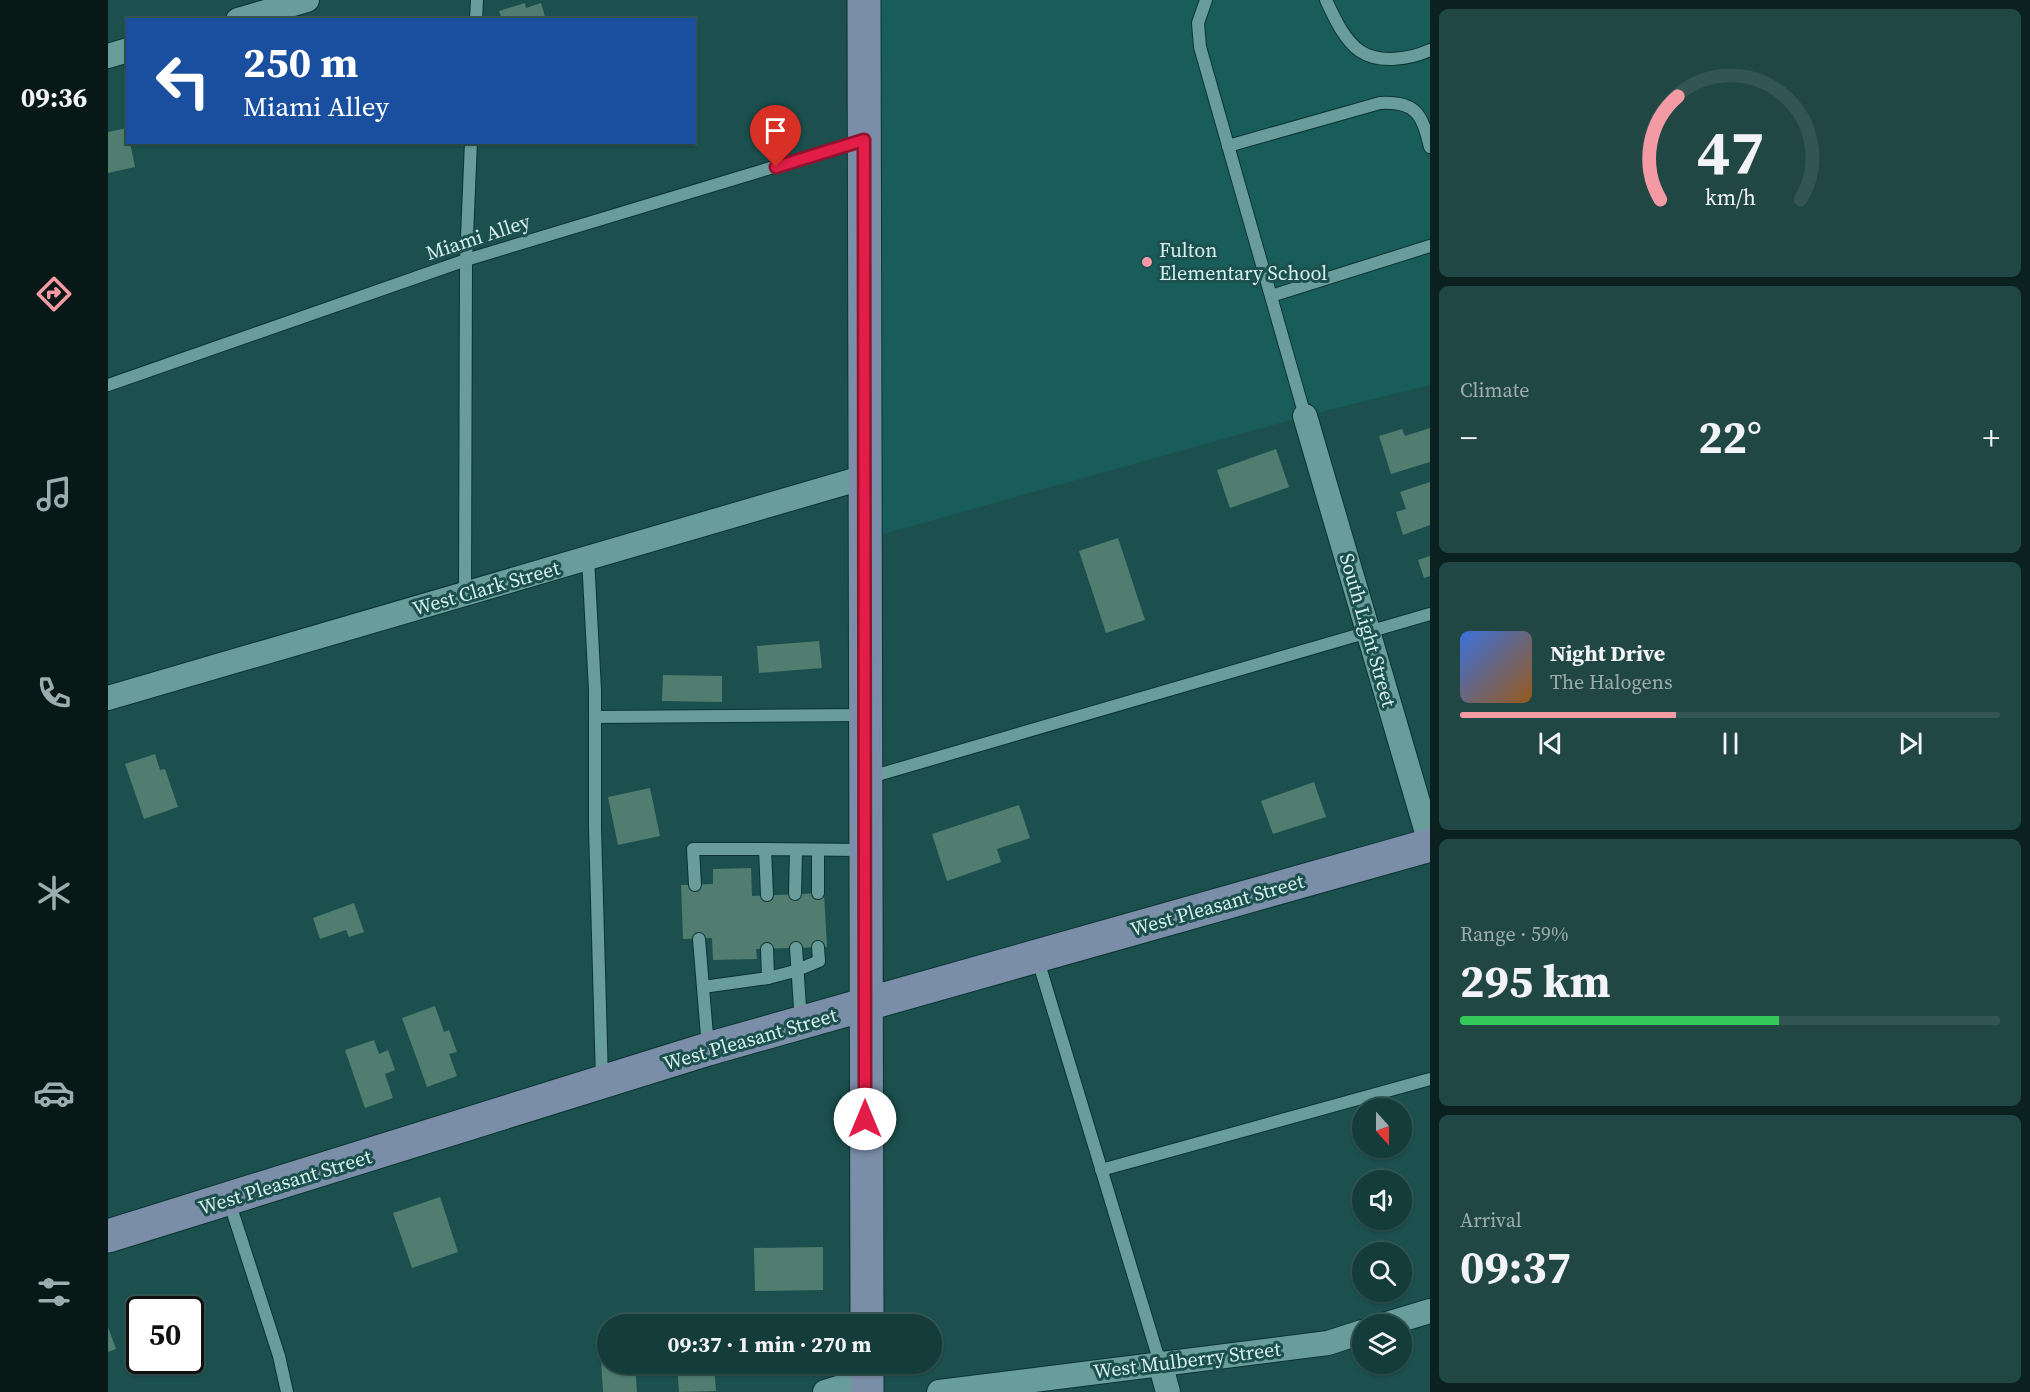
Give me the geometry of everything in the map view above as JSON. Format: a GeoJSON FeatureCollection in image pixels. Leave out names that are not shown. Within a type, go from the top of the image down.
{"type":"FeatureCollection","features":[{"type":"Feature","properties":{"kind":"street"},"geometry":{"type":"LineString","coordinates":[[245,18],[308,0]]}},
{"type":"Feature","properties":{"kind":"street"},"geometry":{"type":"LineString","coordinates":[[864,0],[864,850],[867,1314]]}},
{"type":"Feature","properties":{"kind":"street"},"geometry":{"type":"LineString","coordinates":[[108,56],[126,51]]}},
{"type":"Feature","properties":{"kind":"street","name":"South Light Street"},"geometry":{"type":"LineString","coordinates":[[1305,416],[1430,844]]}},
{"type":"Feature","properties":{"kind":"street","name":"West Clark Street"},"geometry":{"type":"LineString","coordinates":[[108,698],[864,477]]}},
{"type":"Feature","properties":{"kind":"street","name":"West Pleasant Street"},"geometry":{"type":"LineString","coordinates":[[108,1236],[602,1084],[708,1049],[1430,844]]}},
{"type":"Feature","properties":{"kind":"street"},"geometry":{"type":"LineString","coordinates":[[1412,1316],[1430,1311]]}},
{"type":"Feature","properties":{"kind":"street","name":"West Mulberry Street"},"geometry":{"type":"LineString","coordinates":[[939,1392],[1328,1343],[1352,1335]]}},
{"type":"Feature","properties":{"kind":"street"},"geometry":{"type":"LineString","coordinates":[[1160,1363],[1168,1392]]}},
{"type":"Feature","properties":{"kind":"street"},"geometry":{"type":"LineString","coordinates":[[825,1392],[867,1378]]}},
{"type":"Feature","properties":{"kind":"lane"},"geometry":{"type":"LineString","coordinates":[[476,18],[477,0]]}},
{"type":"Feature","properties":{"kind":"lane"},"geometry":{"type":"LineString","coordinates":[[1206,0],[1198,23],[1200,47],[1305,416]]}},
{"type":"Feature","properties":{"kind":"lane"},"geometry":{"type":"LineString","coordinates":[[1324,0],[1341,31],[1361,52],[1393,60],[1430,50]]}},
{"type":"Feature","properties":{"kind":"lane"},"geometry":{"type":"LineString","coordinates":[[1228,146],[1380,103],[1401,102],[1424,122],[1430,147]]}},
{"type":"Feature","properties":{"kind":"lane","name":"Miami Alley"},"geometry":{"type":"LineString","coordinates":[[108,384],[466,260],[864,140]]}},
{"type":"Feature","properties":{"kind":"lane"},"geometry":{"type":"LineString","coordinates":[[465,594],[466,260],[471,144]]}},
{"type":"Feature","properties":{"kind":"lane"},"geometry":{"type":"LineString","coordinates":[[1271,296],[1430,246]]}},
{"type":"Feature","properties":{"kind":"lane"},"geometry":{"type":"LineString","coordinates":[[588,558],[595,717],[602,1084]]}},
{"type":"Feature","properties":{"kind":"lane"},"geometry":{"type":"LineString","coordinates":[[864,779],[1430,614]]}},
{"type":"Feature","properties":{"kind":"lane"},"geometry":{"type":"LineString","coordinates":[[595,717],[864,715]]}},
{"type":"Feature","properties":{"kind":"lane"},"geometry":{"type":"LineString","coordinates":[[695,885],[693,849],[864,850]]}},
{"type":"Feature","properties":{"kind":"lane"},"geometry":{"type":"LineString","coordinates":[[765,849],[766,895]]}},
{"type":"Feature","properties":{"kind":"lane"},"geometry":{"type":"LineString","coordinates":[[795,894],[796,850]]}},
{"type":"Feature","properties":{"kind":"lane"},"geometry":{"type":"LineString","coordinates":[[818,850],[818,893]]}},
{"type":"Feature","properties":{"kind":"lane"},"geometry":{"type":"LineString","coordinates":[[699,939],[708,1049]]}},
{"type":"Feature","properties":{"kind":"lane"},"geometry":{"type":"LineString","coordinates":[[703,987],[768,978],[795,971],[819,961],[818,947]]}},
{"type":"Feature","properties":{"kind":"lane"},"geometry":{"type":"LineString","coordinates":[[796,948],[795,971],[801,1023]]}},
{"type":"Feature","properties":{"kind":"lane"},"geometry":{"type":"LineString","coordinates":[[767,949],[768,978]]}},
{"type":"Feature","properties":{"kind":"lane"},"geometry":{"type":"LineString","coordinates":[[1037,957],[1160,1363]]}},
{"type":"Feature","properties":{"kind":"lane"},"geometry":{"type":"LineString","coordinates":[[1101,1170],[1430,1079]]}},
{"type":"Feature","properties":{"kind":"lane"},"geometry":{"type":"LineString","coordinates":[[229,1199],[279,1356],[287,1392]]}},
{"type":"Feature","properties":{"kind":"shaded area","name":"Fulton Elementary School"},"geometry":{"type":"Polygon","coordinates":[[[864,0],[1430,0],[1430,385],[1305,416],[865,539],[864,0]]]}},
{"type":"Feature","properties":{"kind":"building"},"geometry":{"type":"Polygon","coordinates":[[[525,3],[526,8],[541,3],[545,18],[501,18],[499,11],[525,3]]]}},
{"type":"Feature","properties":{"kind":"building"},"geometry":{"type":"Polygon","coordinates":[[[126,128],[126,144],[130,144],[135,167],[108,173],[108,132],[126,128]]]}},
{"type":"Feature","properties":{"kind":"building"},"geometry":{"type":"Polygon","coordinates":[[[1430,428],[1430,462],[1391,474],[1379,436],[1402,429],[1405,436],[1430,428]]]}},
{"type":"Feature","properties":{"kind":"building"},"geometry":{"type":"Polygon","coordinates":[[[1276,449],[1289,487],[1230,508],[1217,470],[1276,449]]]}},
{"type":"Feature","properties":{"kind":"building"},"geometry":{"type":"Polygon","coordinates":[[[1430,482],[1430,525],[1403,535],[1396,512],[1406,509],[1400,492],[1430,482]]]}},
{"type":"Feature","properties":{"kind":"building"},"geometry":{"type":"Polygon","coordinates":[[[1118,538],[1145,620],[1106,633],[1079,551],[1118,538]]]}},
{"type":"Feature","properties":{"kind":"building"},"geometry":{"type":"Polygon","coordinates":[[[1430,556],[1430,576],[1424,578],[1418,560],[1430,556]]]}},
{"type":"Feature","properties":{"kind":"building"},"geometry":{"type":"Polygon","coordinates":[[[819,641],[822,668],[759,673],[757,646],[819,641]]]}},
{"type":"Feature","properties":{"kind":"building"},"geometry":{"type":"Polygon","coordinates":[[[663,675],[722,676],[722,702],[662,701],[663,675]]]}},
{"type":"Feature","properties":{"kind":"building"},"geometry":{"type":"Polygon","coordinates":[[[155,754],[160,770],[165,769],[178,807],[144,819],[125,764],[155,754]]]}},
{"type":"Feature","properties":{"kind":"building"},"geometry":{"type":"Polygon","coordinates":[[[1314,782],[1326,817],[1273,834],[1261,801],[1314,782]]]}},
{"type":"Feature","properties":{"kind":"building"},"geometry":{"type":"Polygon","coordinates":[[[650,788],[660,836],[618,845],[608,797],[650,788]]]}},
{"type":"Feature","properties":{"kind":"building"},"geometry":{"type":"Polygon","coordinates":[[[1019,805],[1030,838],[997,849],[1001,862],[947,881],[932,834],[1019,805]]]}},
{"type":"Feature","properties":{"kind":"building"},"geometry":{"type":"Polygon","coordinates":[[[751,868],[752,896],[824,893],[827,947],[756,949],[757,959],[713,960],[712,938],[683,939],[681,885],[713,884],[713,869],[751,868]]]}},
{"type":"Feature","properties":{"kind":"building"},"geometry":{"type":"Polygon","coordinates":[[[354,903],[364,932],[349,937],[346,930],[320,939],[313,918],[354,903]]]}},
{"type":"Feature","properties":{"kind":"building"},"geometry":{"type":"Polygon","coordinates":[[[435,1006],[444,1032],[449,1030],[457,1052],[449,1054],[457,1076],[427,1087],[402,1018],[435,1006]]]}},
{"type":"Feature","properties":{"kind":"building"},"geometry":{"type":"Polygon","coordinates":[[[374,1040],[379,1054],[388,1050],[395,1070],[385,1074],[393,1098],[365,1108],[345,1050],[374,1040]]]}},
{"type":"Feature","properties":{"kind":"building"},"geometry":{"type":"Polygon","coordinates":[[[440,1197],[458,1252],[412,1268],[393,1213],[440,1197]]]}},
{"type":"Feature","properties":{"kind":"building"},"geometry":{"type":"Polygon","coordinates":[[[823,1247],[823,1290],[755,1291],[754,1248],[823,1247]]]}},
{"type":"Feature","properties":{"kind":"building"},"geometry":{"type":"Polygon","coordinates":[[[108,1327],[116,1349],[108,1352],[108,1327]]]}},
{"type":"Feature","properties":{"kind":"building"},"geometry":{"type":"Polygon","coordinates":[[[602,1374],[636,1374],[637,1392],[603,1392],[602,1374]]]}},
{"type":"Feature","properties":{"kind":"building"},"geometry":{"type":"Polygon","coordinates":[[[678,1374],[715,1374],[716,1391],[679,1392],[678,1374]]]}},
{"type":"Feature","properties":{"kind":"place","name":"Fulton Elementary School"},"geometry":{"type":"Point","coordinates":[1147,262]}},
{"type":"Feature","properties":{"kind":"route"},"geometry":{"type":"LineString","coordinates":[[776,167],[864,140],[865,1119]]}}]}
